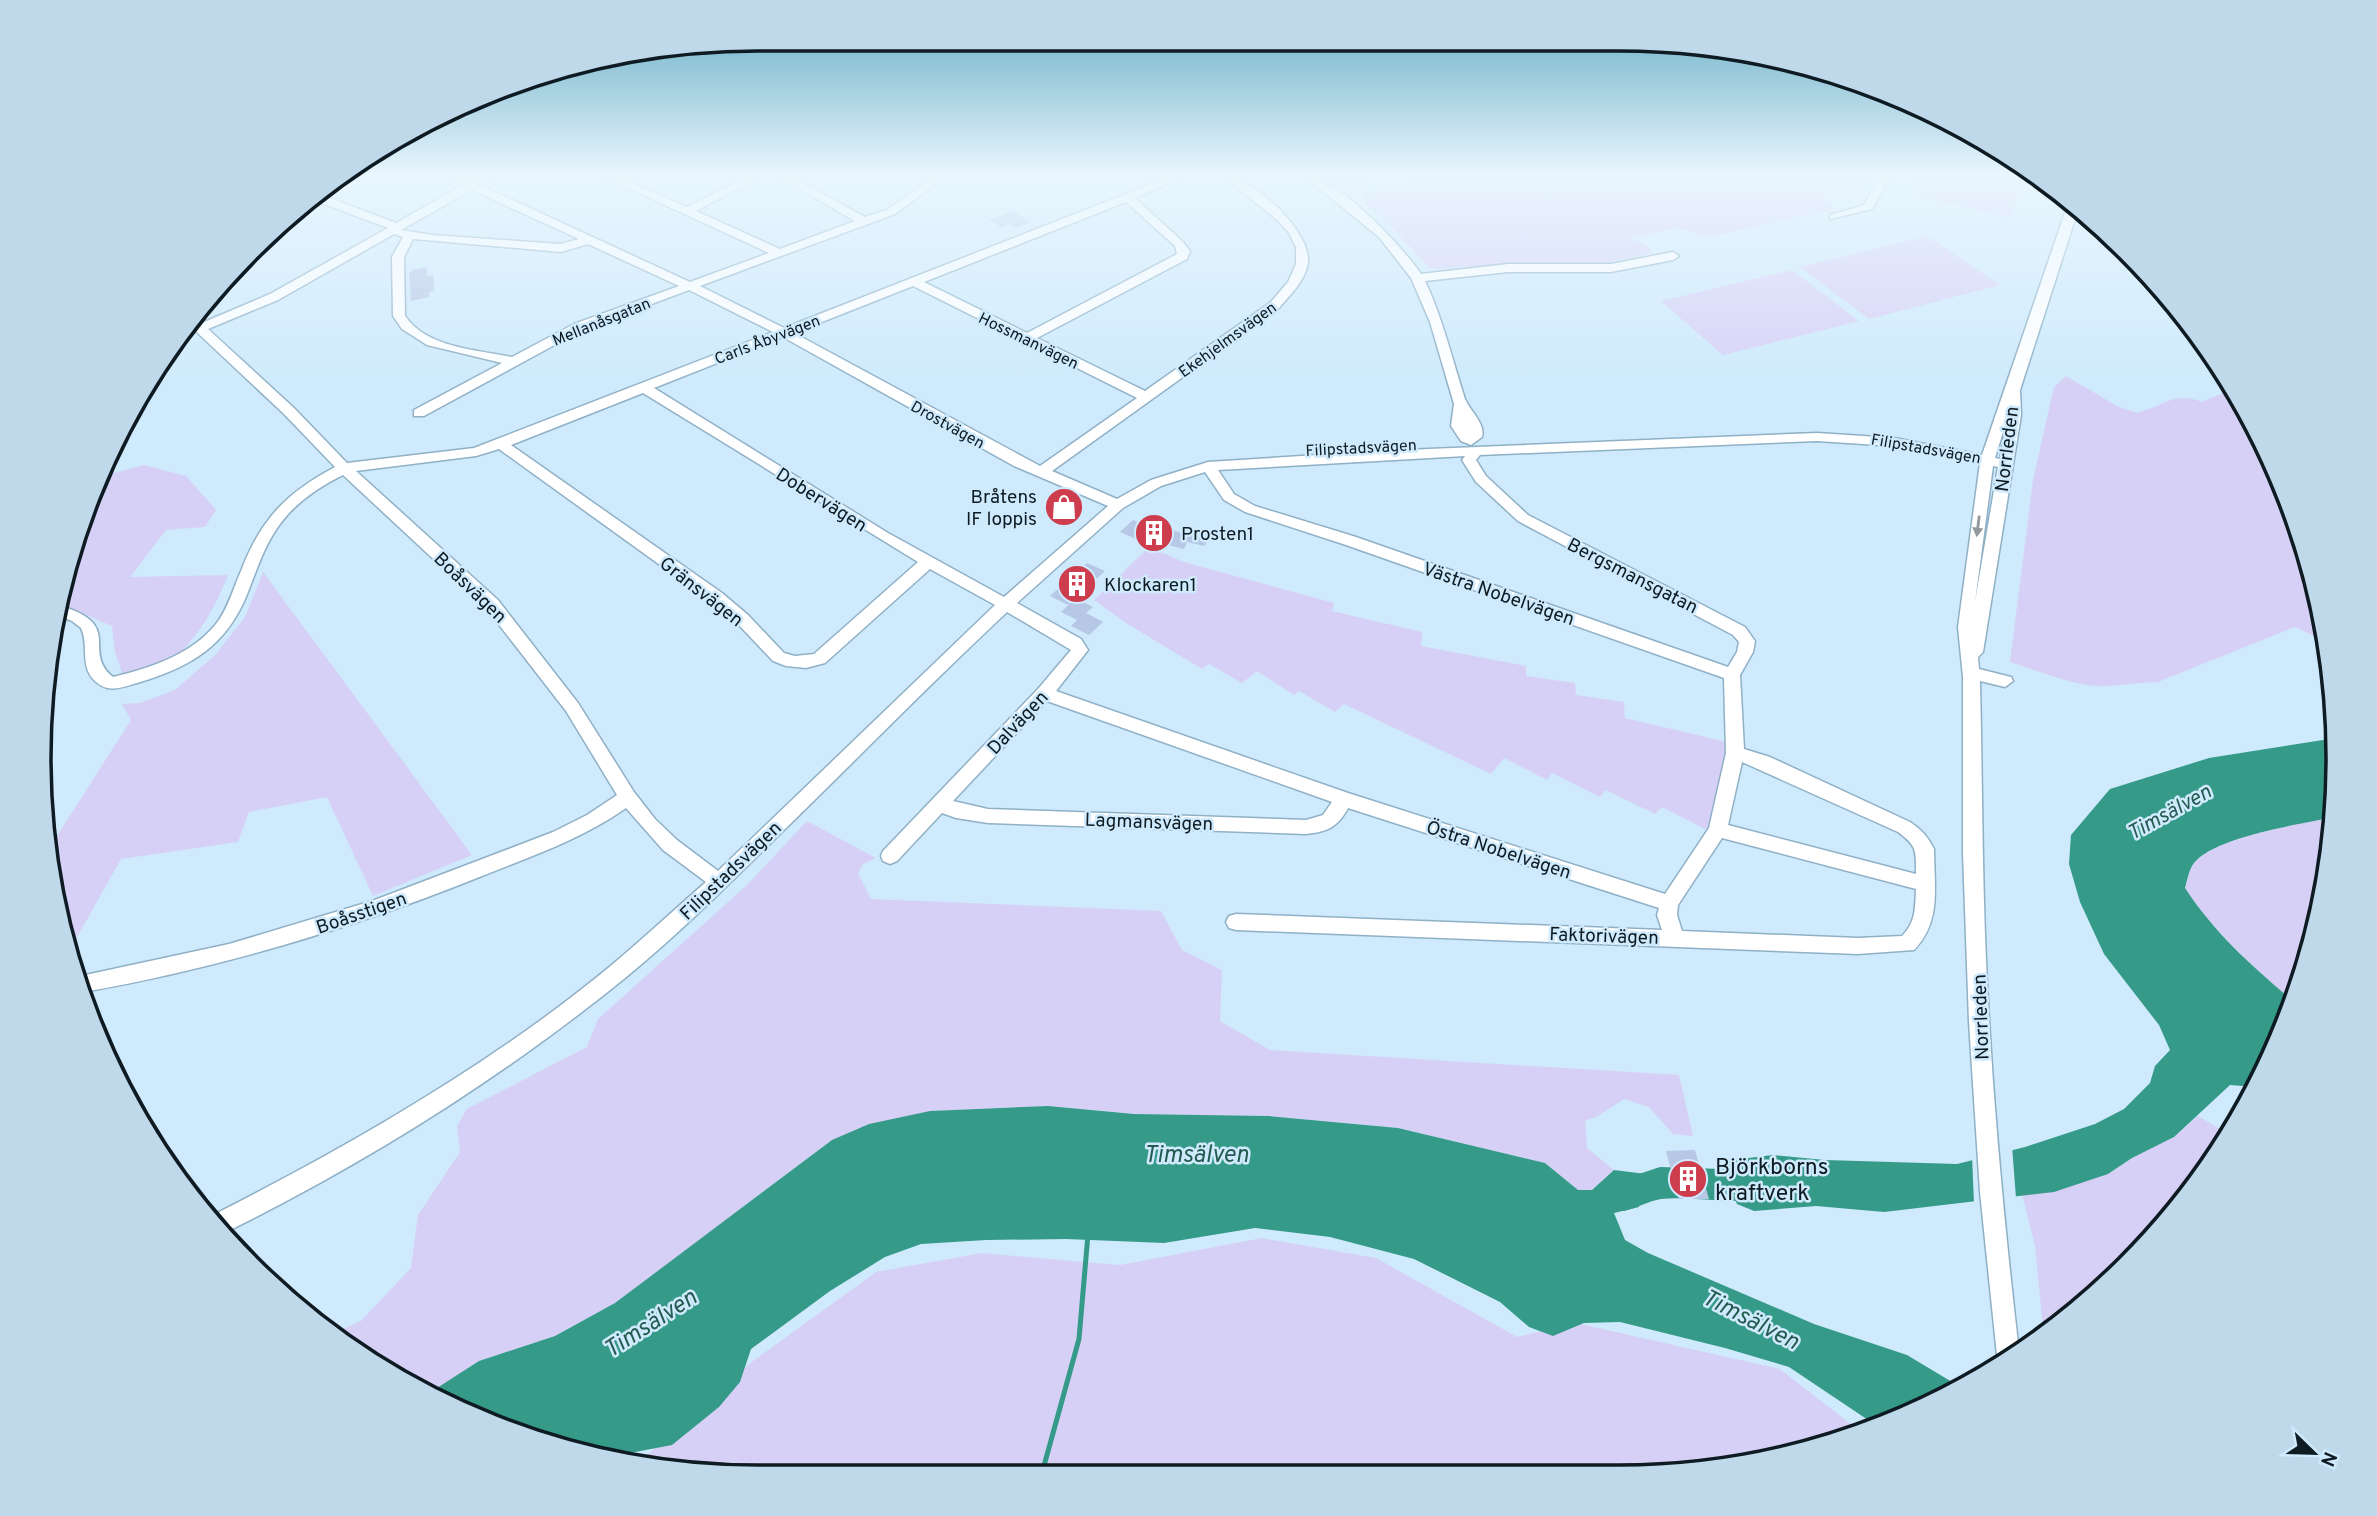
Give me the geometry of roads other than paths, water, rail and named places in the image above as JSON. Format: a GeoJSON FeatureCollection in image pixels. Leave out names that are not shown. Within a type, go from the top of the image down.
{"type":"FeatureCollection","features":[{"type":"Feature","properties":{"kind":"street"},"geometry":{"type":"LineString","coordinates":[[202,321],[274,298],[360,247]]}},
{"type":"Feature","properties":{"kind":"street"},"geometry":{"type":"LineString","coordinates":[[403,247],[398,257],[398,316],[402,324],[418,337],[511,361]]}},
{"type":"Feature","properties":{"kind":"street"},"geometry":{"type":"LineString","coordinates":[[545,247],[565,247]]}},
{"type":"Feature","properties":{"kind":"street","name":"Drostvägen"},"geometry":{"type":"LineString","coordinates":[[607,247],[784,333],[1040,473],[1118,505]]}},
{"type":"Feature","properties":{"kind":"street"},"geometry":{"type":"LineString","coordinates":[[766,247],[780,253]]}},
{"type":"Feature","properties":{"kind":"street","name":"Mellanåsgatan"},"geometry":{"type":"LineString","coordinates":[[419,413],[511,361],[588,323],[797,247]]}},
{"type":"Feature","properties":{"kind":"street","name":"Carls Åbyvägen"},"geometry":{"type":"LineString","coordinates":[[344,468],[476,452],[501,444],[1000,247]]}},
{"type":"Feature","properties":{"kind":"street"},"geometry":{"type":"LineString","coordinates":[[1026,338],[1182,256],[1184,251],[1181,247]]}},
{"type":"Feature","properties":{"kind":"street","name":"Ekehjelmsvägen"},"geometry":{"type":"LineString","coordinates":[[1040,473],[1275,305],[1295,283],[1301,271],[1302,247]]}},
{"type":"Feature","properties":{"kind":"street","name":"Bergsmansgatan"},"geometry":{"type":"LineString","coordinates":[[1391,247],[1417,278],[1441,337],[1460,405],[1458,428],[1473,447],[1469,460],[1481,479],[1523,519],[1720,619],[1738,631],[1747,641],[1745,653],[1732,675]]}},
{"type":"Feature","properties":{"kind":"street","name":"Norrleden"},"geometry":{"type":"LineString","coordinates":[[2006,1350],[1986,1139],[1972,821],[1972,673],[1966,626],[1988,460],[2001,410],[2013,390],[2060,247]]}},
{"type":"Feature","properties":{"kind":"street"},"geometry":{"type":"LineString","coordinates":[[1417,278],[1508,268],[1611,268],[1673,256]]}},
{"type":"Feature","properties":{"kind":"street","name":"Hossmanvägen"},"geometry":{"type":"LineString","coordinates":[[913,281],[1146,397]]}},
{"type":"Feature","properties":{"kind":"street","name":"Boåsvägen"},"geometry":{"type":"LineString","coordinates":[[198,326],[289,411],[344,468],[492,604],[572,707],[628,797],[670,845],[719,882]]}},
{"type":"Feature","properties":{"kind":"street","name":"Dobervägen"},"geometry":{"type":"LineString","coordinates":[[643,387],[842,512],[1005,605]]}},
{"type":"Feature","properties":{"kind":"street","name":"Norrleden"},"geometry":{"type":"LineString","coordinates":[[1972,673],[2014,415],[2013,390]]}},
{"type":"Feature","properties":{"kind":"street","name":"Filipstadsvägen"},"geometry":{"type":"LineString","coordinates":[[224,1221],[353,1153],[465,1082],[619,971],[719,882],[1005,605],[1118,505],[1156,483],[1208,466],[1473,447],[1842,437],[1894,442],[1978,461],[2005,464]]}},
{"type":"Feature","properties":{"kind":"street","name":"Gränsvägen"},"geometry":{"type":"LineString","coordinates":[[501,444],[716,597],[737,614],[776,657],[786,662],[803,663],[819,659],[928,562]]}},
{"type":"Feature","properties":{"kind":"street","name":"Västra Nobelvägen"},"geometry":{"type":"LineString","coordinates":[[1208,466],[1229,497],[1250,509],[1351,541],[1732,675]]}},
{"type":"Feature","properties":{"kind":"street"},"geometry":{"type":"LineString","coordinates":[[66,613],[90,626],[94,637],[92,665],[98,677],[110,684],[166,667],[204,645],[227,621],[257,547],[276,514],[306,489],[344,468]]}},
{"type":"Feature","properties":{"kind":"street","name":"Dalvägen"},"geometry":{"type":"LineString","coordinates":[[890,856],[942,804],[1080,650],[1075,643],[1005,605]]}},
{"type":"Feature","properties":{"kind":"street"},"geometry":{"type":"LineString","coordinates":[[1972,673],[2005,681]]}},
{"type":"Feature","properties":{"kind":"street"},"geometry":{"type":"LineString","coordinates":[[1674,937],[1667,915],[1669,903],[1718,830],[1735,753],[1732,675]]}},
{"type":"Feature","properties":{"kind":"street","name":"Östra Nobelvägen"},"geometry":{"type":"LineString","coordinates":[[1044,693],[1343,799],[1669,903]]}},
{"type":"Feature","properties":{"kind":"street"},"geometry":{"type":"LineString","coordinates":[[1718,830],[1926,884],[1925,849],[1918,837],[1904,827],[1764,762],[1735,753]]}},
{"type":"Feature","properties":{"kind":"street","name":"Boåsstigen"},"geometry":{"type":"LineString","coordinates":[[87,983],[124,977],[273,941],[347,918],[430,889],[575,829],[628,797]]}},
{"type":"Feature","properties":{"kind":"street","name":"Lagmansvägen"},"geometry":{"type":"LineString","coordinates":[[942,804],[956,811],[988,816],[1306,827],[1325,826],[1334,818],[1343,799]]}},
{"type":"Feature","properties":{"kind":"street","name":"Faktorivägen"},"geometry":{"type":"LineString","coordinates":[[1236,922],[1858,946],[1908,944],[1919,932],[1925,913],[1926,884]]}},
{"type":"Feature","properties":{"kind":"water","name":"Timsälven"},"geometry":{"type":"Polygon","coordinates":[[[2326,740],[2323,819],[2259,833],[2220,846],[2194,863],[2185,888],[2222,935],[2285,994],[2245,1086],[2230,1085],[2174,1137],[2132,1158],[2108,1174],[2054,1192],[1884,1212],[1816,1206],[1754,1211],[1737,1204],[1724,1170],[1732,1160],[1773,1155],[1825,1160],[1957,1164],[2025,1147],[2095,1124],[2124,1109],[2150,1083],[2155,1066],[2170,1050],[2159,1025],[2104,954],[2080,902],[2069,864],[2071,835],[2110,789],[2209,758],[2326,740]]]}},
{"type":"Feature","properties":{"kind":"water","name":"Timsälven"},"geometry":{"type":"Polygon","coordinates":[[[1048,1106],[1134,1114],[1268,1116],[1398,1128],[1545,1163],[1578,1190],[1592,1190],[1614,1170],[1654,1175],[1657,1191],[1636,1198],[1639,1207],[1614,1213],[1625,1240],[1648,1253],[1814,1324],[1907,1355],[1951,1382],[1868,1420],[1789,1367],[1620,1322],[1584,1323],[1553,1336],[1529,1327],[1500,1302],[1414,1259],[1330,1237],[1255,1228],[1164,1243],[1066,1239],[921,1244],[885,1257],[830,1291],[751,1349],[740,1382],[719,1407],[672,1445],[628,1453],[620,1452],[531,1428],[437,1388],[479,1361],[555,1336],[615,1303],[832,1140],[869,1124],[930,1111],[1048,1106]]]}},
{"type":"Feature","properties":{"kind":"waterway"},"geometry":{"type":"LineString","coordinates":[[1624,1195],[1660,1183],[1722,1185],[1766,1182]]}},
{"type":"Feature","properties":{"kind":"waterway"},"geometry":{"type":"LineString","coordinates":[[1044,1465],[1079,1339],[1088,1234]]}},
{"type":"Feature","properties":{"kind":"place","name":"Bråtens IF loppis"},"geometry":{"type":"Point","coordinates":[1064,507]}},
{"type":"Feature","properties":{"kind":"place","name":"Prosten1"},"geometry":{"type":"Point","coordinates":[1154,533]}},
{"type":"Feature","properties":{"kind":"place","name":"Klockaren1"},"geometry":{"type":"Point","coordinates":[1077,584]}},
{"type":"Feature","properties":{"kind":"place","name":"Björkborns kraftverk"},"geometry":{"type":"Point","coordinates":[1688,1179]}}]}
